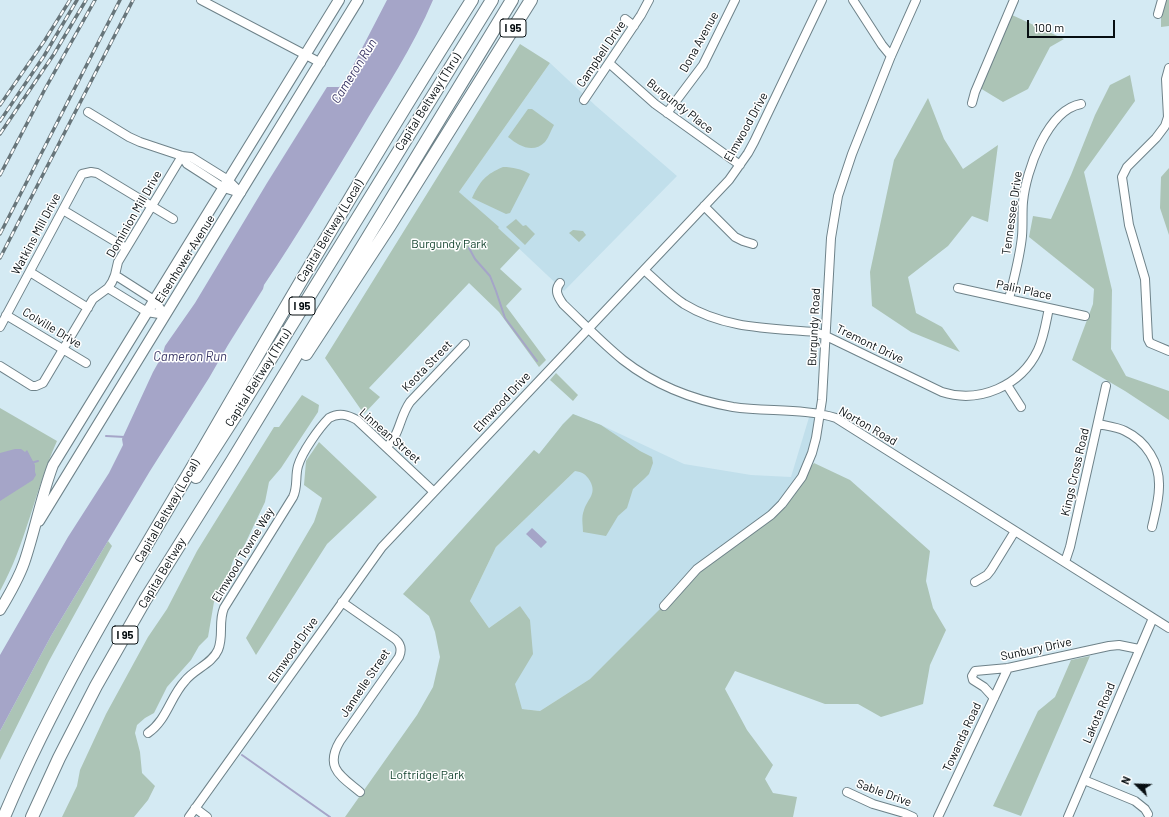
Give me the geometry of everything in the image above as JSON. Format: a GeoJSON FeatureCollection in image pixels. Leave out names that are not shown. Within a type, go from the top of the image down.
{"type":"FeatureCollection","features":[{"type":"Feature","properties":{"kind":"highway","name":"Capital Beltway (Local)"},"geometry":{"type":"LineString","coordinates":[[109,610],[323,244],[472,0]]}},
{"type":"Feature","properties":{"kind":"highway","name":"Capital Beltway (Thru)"},"geometry":{"type":"LineString","coordinates":[[109,610],[241,407],[492,0]]}},
{"type":"Feature","properties":{"kind":"highway","name":"Capital Beltway (Thru)"},"geometry":{"type":"LineString","coordinates":[[232,461],[512,0]]}},
{"type":"Feature","properties":{"kind":"highway","name":"I 95"},"geometry":{"type":"LineString","coordinates":[[232,461],[278,398],[389,228],[531,0]]}},
{"type":"Feature","properties":{"kind":"highway","name":"Capital Beltway"},"geometry":{"type":"LineString","coordinates":[[32,817],[59,758],[113,655],[169,560],[232,461]]}},
{"type":"Feature","properties":{"kind":"highway","name":"I 95"},"geometry":{"type":"LineString","coordinates":[[4,817],[48,724],[109,610]]}},
{"type":"Feature","properties":{"kind":"main road","name":"Eisenhower Avenue"},"geometry":{"type":"LineString","coordinates":[[0,610],[20,572],[33,531],[44,486],[53,465],[339,0]]}},
{"type":"Feature","properties":{"kind":"main road","name":"Eisenhower Avenue"},"geometry":{"type":"LineString","coordinates":[[33,531],[358,0]]}},
{"type":"Feature","properties":{"kind":"street"},"geometry":{"type":"LineString","coordinates":[[201,0],[320,63]]}},
{"type":"Feature","properties":{"kind":"street","name":"Campbell Drive"},"geometry":{"type":"LineString","coordinates":[[584,100],[634,26],[649,0]]}},
{"type":"Feature","properties":{"kind":"street","name":"Dona Avenue"},"geometry":{"type":"LineString","coordinates":[[667,113],[703,65],[735,0]]}},
{"type":"Feature","properties":{"kind":"street","name":"Elmwood Drive"},"geometry":{"type":"LineString","coordinates":[[189,817],[382,546],[729,180],[754,142],[822,0]]}},
{"type":"Feature","properties":{"kind":"street"},"geometry":{"type":"LineString","coordinates":[[854,0],[882,45],[891,56]]}},
{"type":"Feature","properties":{"kind":"street","name":"Burgundy Road"},"geometry":{"type":"LineString","coordinates":[[664,606],[697,569],[771,515],[782,504],[802,477],[812,453],[820,415],[831,238],[838,196],[852,154],[891,56],[916,0]]}},
{"type":"Feature","properties":{"kind":"street"},"geometry":{"type":"LineString","coordinates":[[972,103],[975,92],[1014,0]]}},
{"type":"Feature","properties":{"kind":"street"},"geometry":{"type":"LineString","coordinates":[[1158,14],[1162,0]]}},
{"type":"Feature","properties":{"kind":"street"},"geometry":{"type":"LineString","coordinates":[[624,19],[634,26]]}},
{"type":"Feature","properties":{"kind":"street","name":"Burgundy Place"},"geometry":{"type":"LineString","coordinates":[[609,63],[667,113],[740,165]]}},
{"type":"Feature","properties":{"kind":"street"},"geometry":{"type":"LineString","coordinates":[[1169,68],[1166,79],[1168,117],[1165,126],[1156,138],[1127,167],[1122,177],[1129,225],[1145,279],[1148,339],[1150,343],[1169,351]]}},
{"type":"Feature","properties":{"kind":"street","name":"Tennessee Drive"},"geometry":{"type":"LineString","coordinates":[[1010,299],[1022,236],[1024,194],[1035,154],[1048,131],[1064,111],[1071,106],[1081,104]]}},
{"type":"Feature","properties":{"kind":"street"},"geometry":{"type":"LineString","coordinates":[[88,112],[129,136],[182,156],[191,157],[226,184],[241,193]]}},
{"type":"Feature","properties":{"kind":"street","name":"Dominion Mill Drive"},"geometry":{"type":"LineString","coordinates":[[0,366],[32,386],[43,384],[94,299],[108,288],[115,275],[118,262],[182,156]]}},
{"type":"Feature","properties":{"kind":"street","name":"Watkins Mill Drive"},"geometry":{"type":"LineString","coordinates":[[0,327],[82,174],[91,172],[97,173],[151,206]]}},
{"type":"Feature","properties":{"kind":"street"},"geometry":{"type":"LineString","coordinates":[[151,206],[173,219]]}},
{"type":"Feature","properties":{"kind":"street"},"geometry":{"type":"LineString","coordinates":[[704,206],[735,237],[753,244]]}},
{"type":"Feature","properties":{"kind":"street"},"geometry":{"type":"LineString","coordinates":[[63,210],[126,248]]}},
{"type":"Feature","properties":{"kind":"street","name":"Tremont Drive"},"geometry":{"type":"LineString","coordinates":[[644,270],[683,303],[714,319],[745,326],[815,332],[947,394],[962,396],[974,395],[1007,385],[1021,373],[1034,358],[1042,341],[1049,308]]}},
{"type":"Feature","properties":{"kind":"street"},"geometry":{"type":"LineString","coordinates":[[30,272],[88,308]]}},
{"type":"Feature","properties":{"kind":"street"},"geometry":{"type":"LineString","coordinates":[[115,275],[154,300],[165,315]]}},
{"type":"Feature","properties":{"kind":"street","name":"Norton Road"},"geometry":{"type":"LineString","coordinates":[[560,283],[557,286],[559,299],[613,352],[658,383],[683,394],[734,407],[820,415],[841,421],[1169,628]]}},
{"type":"Feature","properties":{"kind":"street"},"geometry":{"type":"LineString","coordinates":[[108,288],[147,312],[165,315]]}},
{"type":"Feature","properties":{"kind":"street","name":"Palin Place"},"geometry":{"type":"LineString","coordinates":[[958,288],[1085,316]]}},
{"type":"Feature","properties":{"kind":"street","name":"Colville Drive"},"geometry":{"type":"LineString","coordinates":[[6,315],[86,362]]}},
{"type":"Feature","properties":{"kind":"street","name":"Keota Street"},"geometry":{"type":"LineString","coordinates":[[386,448],[395,438],[405,410],[410,402],[465,344]]}},
{"type":"Feature","properties":{"kind":"street"},"geometry":{"type":"LineString","coordinates":[[1007,385],[1021,407]]}},
{"type":"Feature","properties":{"kind":"street","name":"Kings Cross Road"},"geometry":{"type":"LineString","coordinates":[[1065,562],[1070,547],[1106,386]]}},
{"type":"Feature","properties":{"kind":"street","name":"Linnean Street"},"geometry":{"type":"LineString","coordinates":[[326,421],[333,415],[338,414],[352,418],[361,424],[434,492]]}},
{"type":"Feature","properties":{"kind":"street","name":"Elmwood Towne Way"},"geometry":{"type":"LineString","coordinates":[[148,733],[161,722],[184,681],[210,660],[217,652],[221,642],[220,621],[224,608],[293,497],[296,491],[297,472],[300,459],[326,421]]}},
{"type":"Feature","properties":{"kind":"street"},"geometry":{"type":"LineString","coordinates":[[1098,424],[1120,429],[1132,435],[1145,446],[1153,459],[1158,472],[1159,486],[1152,527]]}},
{"type":"Feature","properties":{"kind":"street"},"geometry":{"type":"LineString","coordinates":[[976,582],[987,575],[991,570],[1015,531]]}},
{"type":"Feature","properties":{"kind":"street","name":"Jannelle Street"},"geometry":{"type":"LineString","coordinates":[[342,602],[395,639],[401,650],[399,657],[340,741],[329,760],[337,771],[360,792]]}},
{"type":"Feature","properties":{"kind":"street","name":"Lakota Road"},"geometry":{"type":"LineString","coordinates":[[1068,817],[1153,618]]}},
{"type":"Feature","properties":{"kind":"street","name":"Sunbury Drive"},"geometry":{"type":"LineString","coordinates":[[994,698],[984,687],[973,680],[973,673],[978,670],[1008,668],[1109,646],[1126,646],[1139,649]]}},
{"type":"Feature","properties":{"kind":"street","name":"Towanda Road"},"geometry":{"type":"LineString","coordinates":[[938,817],[1008,668]]}},
{"type":"Feature","properties":{"kind":"street"},"geometry":{"type":"LineString","coordinates":[[1084,780],[1135,802],[1145,809],[1148,814]]}},
{"type":"Feature","properties":{"kind":"street","name":"Sable Drive"},"geometry":{"type":"LineString","coordinates":[[847,792],[873,804],[913,817]]}},
{"type":"Feature","properties":{"kind":"street"},"geometry":{"type":"LineString","coordinates":[[195,808],[208,817]]}},
{"type":"Feature","properties":{"kind":"shaded area"},"geometry":{"type":"Polygon","coordinates":[[[550,63],[596,106],[677,176],[564,291],[459,192],[550,63]]]}},
{"type":"Feature","properties":{"kind":"shaded area"},"geometry":{"type":"Polygon","coordinates":[[[573,414],[601,425],[684,464],[751,475],[791,477],[810,414],[820,415],[804,472],[782,504],[664,606],[590,679],[540,711],[504,707],[520,606],[489,628],[470,601],[496,547],[574,472],[539,454],[573,414]]]}},
{"type":"Feature","properties":{"kind":"green space"},"geometry":{"type":"Polygon","coordinates":[[[1162,0],[1169,0],[1169,26],[1161,27],[1161,7],[1162,0]]]}},
{"type":"Feature","properties":{"kind":"green space"},"geometry":{"type":"Polygon","coordinates":[[[1012,15],[1064,39],[1050,47],[1028,89],[1003,102],[980,88],[1012,15]]]}},
{"type":"Feature","properties":{"kind":"green space","name":"Burgundy Park"},"geometry":{"type":"Polygon","coordinates":[[[520,44],[550,63],[459,192],[499,227],[498,228],[520,248],[500,269],[522,289],[506,306],[546,360],[539,367],[499,312],[469,283],[369,388],[380,397],[364,414],[325,358],[520,44]]]}},
{"type":"Feature","properties":{"kind":"green space"},"geometry":{"type":"Polygon","coordinates":[[[1130,75],[1135,101],[1084,172],[1112,290],[1111,349],[1126,376],[1169,391],[1169,420],[1125,391],[1072,360],[1093,304],[1094,289],[1029,237],[1033,216],[1051,219],[1071,175],[1095,115],[1110,85],[1130,75]]]}},
{"type":"Feature","properties":{"kind":"green space"},"geometry":{"type":"Polygon","coordinates":[[[928,98],[944,139],[963,169],[998,145],[988,222],[972,216],[948,246],[908,277],[916,313],[942,327],[960,352],[911,332],[872,306],[870,272],[894,160],[928,98]]]}},
{"type":"Feature","properties":{"kind":"green space"},"geometry":{"type":"Polygon","coordinates":[[[528,109],[532,109],[554,125],[545,142],[536,148],[521,146],[508,137],[528,109]]]}},
{"type":"Feature","properties":{"kind":"green space"},"geometry":{"type":"Polygon","coordinates":[[[503,167],[510,167],[530,174],[510,213],[506,214],[472,198],[478,187],[488,175],[503,167]]]}},
{"type":"Feature","properties":{"kind":"green space"},"geometry":{"type":"Polygon","coordinates":[[[1169,168],[1169,235],[1160,208],[1161,177],[1169,168]]]}},
{"type":"Feature","properties":{"kind":"green space"},"geometry":{"type":"Polygon","coordinates":[[[516,219],[523,226],[526,225],[535,234],[525,245],[506,227],[516,219]]]}},
{"type":"Feature","properties":{"kind":"green space"},"geometry":{"type":"Polygon","coordinates":[[[573,230],[583,231],[586,235],[579,242],[569,233],[573,230]]]}},
{"type":"Feature","properties":{"kind":"green space"},"geometry":{"type":"Polygon","coordinates":[[[556,373],[578,395],[573,401],[550,380],[556,373]]]}},
{"type":"Feature","properties":{"kind":"green space"},"geometry":{"type":"Polygon","coordinates":[[[302,395],[319,405],[318,412],[281,468],[269,482],[265,502],[244,546],[233,561],[226,582],[214,602],[208,637],[199,646],[191,660],[167,687],[154,713],[137,725],[135,733],[140,752],[142,773],[155,786],[148,800],[134,817],[62,817],[77,786],[80,770],[106,714],[148,637],[167,609],[197,551],[274,427],[279,427],[302,395]]]}},
{"type":"Feature","properties":{"kind":"green space"},"geometry":{"type":"Polygon","coordinates":[[[0,408],[57,441],[42,478],[17,555],[0,591],[0,408]]]}},
{"type":"Feature","properties":{"kind":"green space","name":"Loftridge Park"},"geometry":{"type":"Polygon","coordinates":[[[573,414],[601,425],[640,451],[652,457],[653,463],[649,474],[633,489],[627,508],[618,516],[606,536],[583,532],[583,513],[593,489],[590,481],[585,475],[575,471],[496,547],[470,601],[489,628],[520,606],[530,620],[533,654],[515,684],[522,709],[540,711],[590,679],[705,564],[782,504],[814,463],[850,480],[930,551],[926,581],[933,608],[946,630],[930,665],[923,704],[881,717],[858,704],[825,704],[735,671],[725,689],[747,730],[773,765],[765,779],[773,793],[797,797],[793,817],[345,817],[417,715],[433,687],[440,657],[435,632],[429,616],[403,594],[534,450],[539,454],[573,414]]]}},
{"type":"Feature","properties":{"kind":"green space"},"geometry":{"type":"Polygon","coordinates":[[[319,442],[377,497],[327,544],[256,655],[246,638],[314,522],[322,498],[304,485],[306,461],[319,442]]]}},
{"type":"Feature","properties":{"kind":"green space"},"geometry":{"type":"Polygon","coordinates":[[[108,541],[112,546],[49,661],[0,760],[0,731],[51,636],[108,541]]]}},
{"type":"Feature","properties":{"kind":"green space"},"geometry":{"type":"Polygon","coordinates":[[[1090,656],[1021,816],[993,806],[1038,711],[1055,697],[1071,660],[1090,656]]]}},
{"type":"Feature","properties":{"kind":"water","name":"Cameron Run"},"geometry":{"type":"Polygon","coordinates":[[[387,0],[433,0],[417,34],[389,84],[264,285],[209,378],[150,471],[51,636],[0,731],[0,655],[68,537],[109,473],[123,445],[122,439],[162,356],[165,346],[195,303],[327,87],[339,87],[344,83],[387,0]]]}},
{"type":"Feature","properties":{"kind":"water"},"geometry":{"type":"Polygon","coordinates":[[[21,449],[25,452],[27,450],[35,465],[36,475],[33,480],[0,501],[0,453],[21,449]]]}},
{"type":"Feature","properties":{"kind":"water"},"geometry":{"type":"Polygon","coordinates":[[[532,528],[547,542],[541,548],[526,534],[532,528]]]}},
{"type":"Feature","properties":{"kind":"waterway"},"geometry":{"type":"LineString","coordinates":[[469,248],[475,259],[490,276],[505,318],[537,361]]}},
{"type":"Feature","properties":{"kind":"waterway"},"geometry":{"type":"LineString","coordinates":[[106,436],[125,437]]}},
{"type":"Feature","properties":{"kind":"waterway"},"geometry":{"type":"LineString","coordinates":[[31,463],[38,461]]}},
{"type":"Feature","properties":{"kind":"waterway"},"geometry":{"type":"LineString","coordinates":[[242,755],[330,817]]}},
{"type":"Feature","properties":{"kind":"railway"},"geometry":{"type":"LineString","coordinates":[[0,105],[45,40],[70,0]]}},
{"type":"Feature","properties":{"kind":"railway"},"geometry":{"type":"LineString","coordinates":[[0,121],[44,56],[77,0]]}},
{"type":"Feature","properties":{"kind":"railway"},"geometry":{"type":"LineString","coordinates":[[0,134],[54,54],[86,0]]}},
{"type":"Feature","properties":{"kind":"railway"},"geometry":{"type":"LineString","coordinates":[[0,175],[45,89],[95,0]]}},
{"type":"Feature","properties":{"kind":"railway"},"geometry":{"type":"LineString","coordinates":[[0,234],[120,0]]}},
{"type":"Feature","properties":{"kind":"railway"},"geometry":{"type":"LineString","coordinates":[[0,258],[133,0]]}}]}
